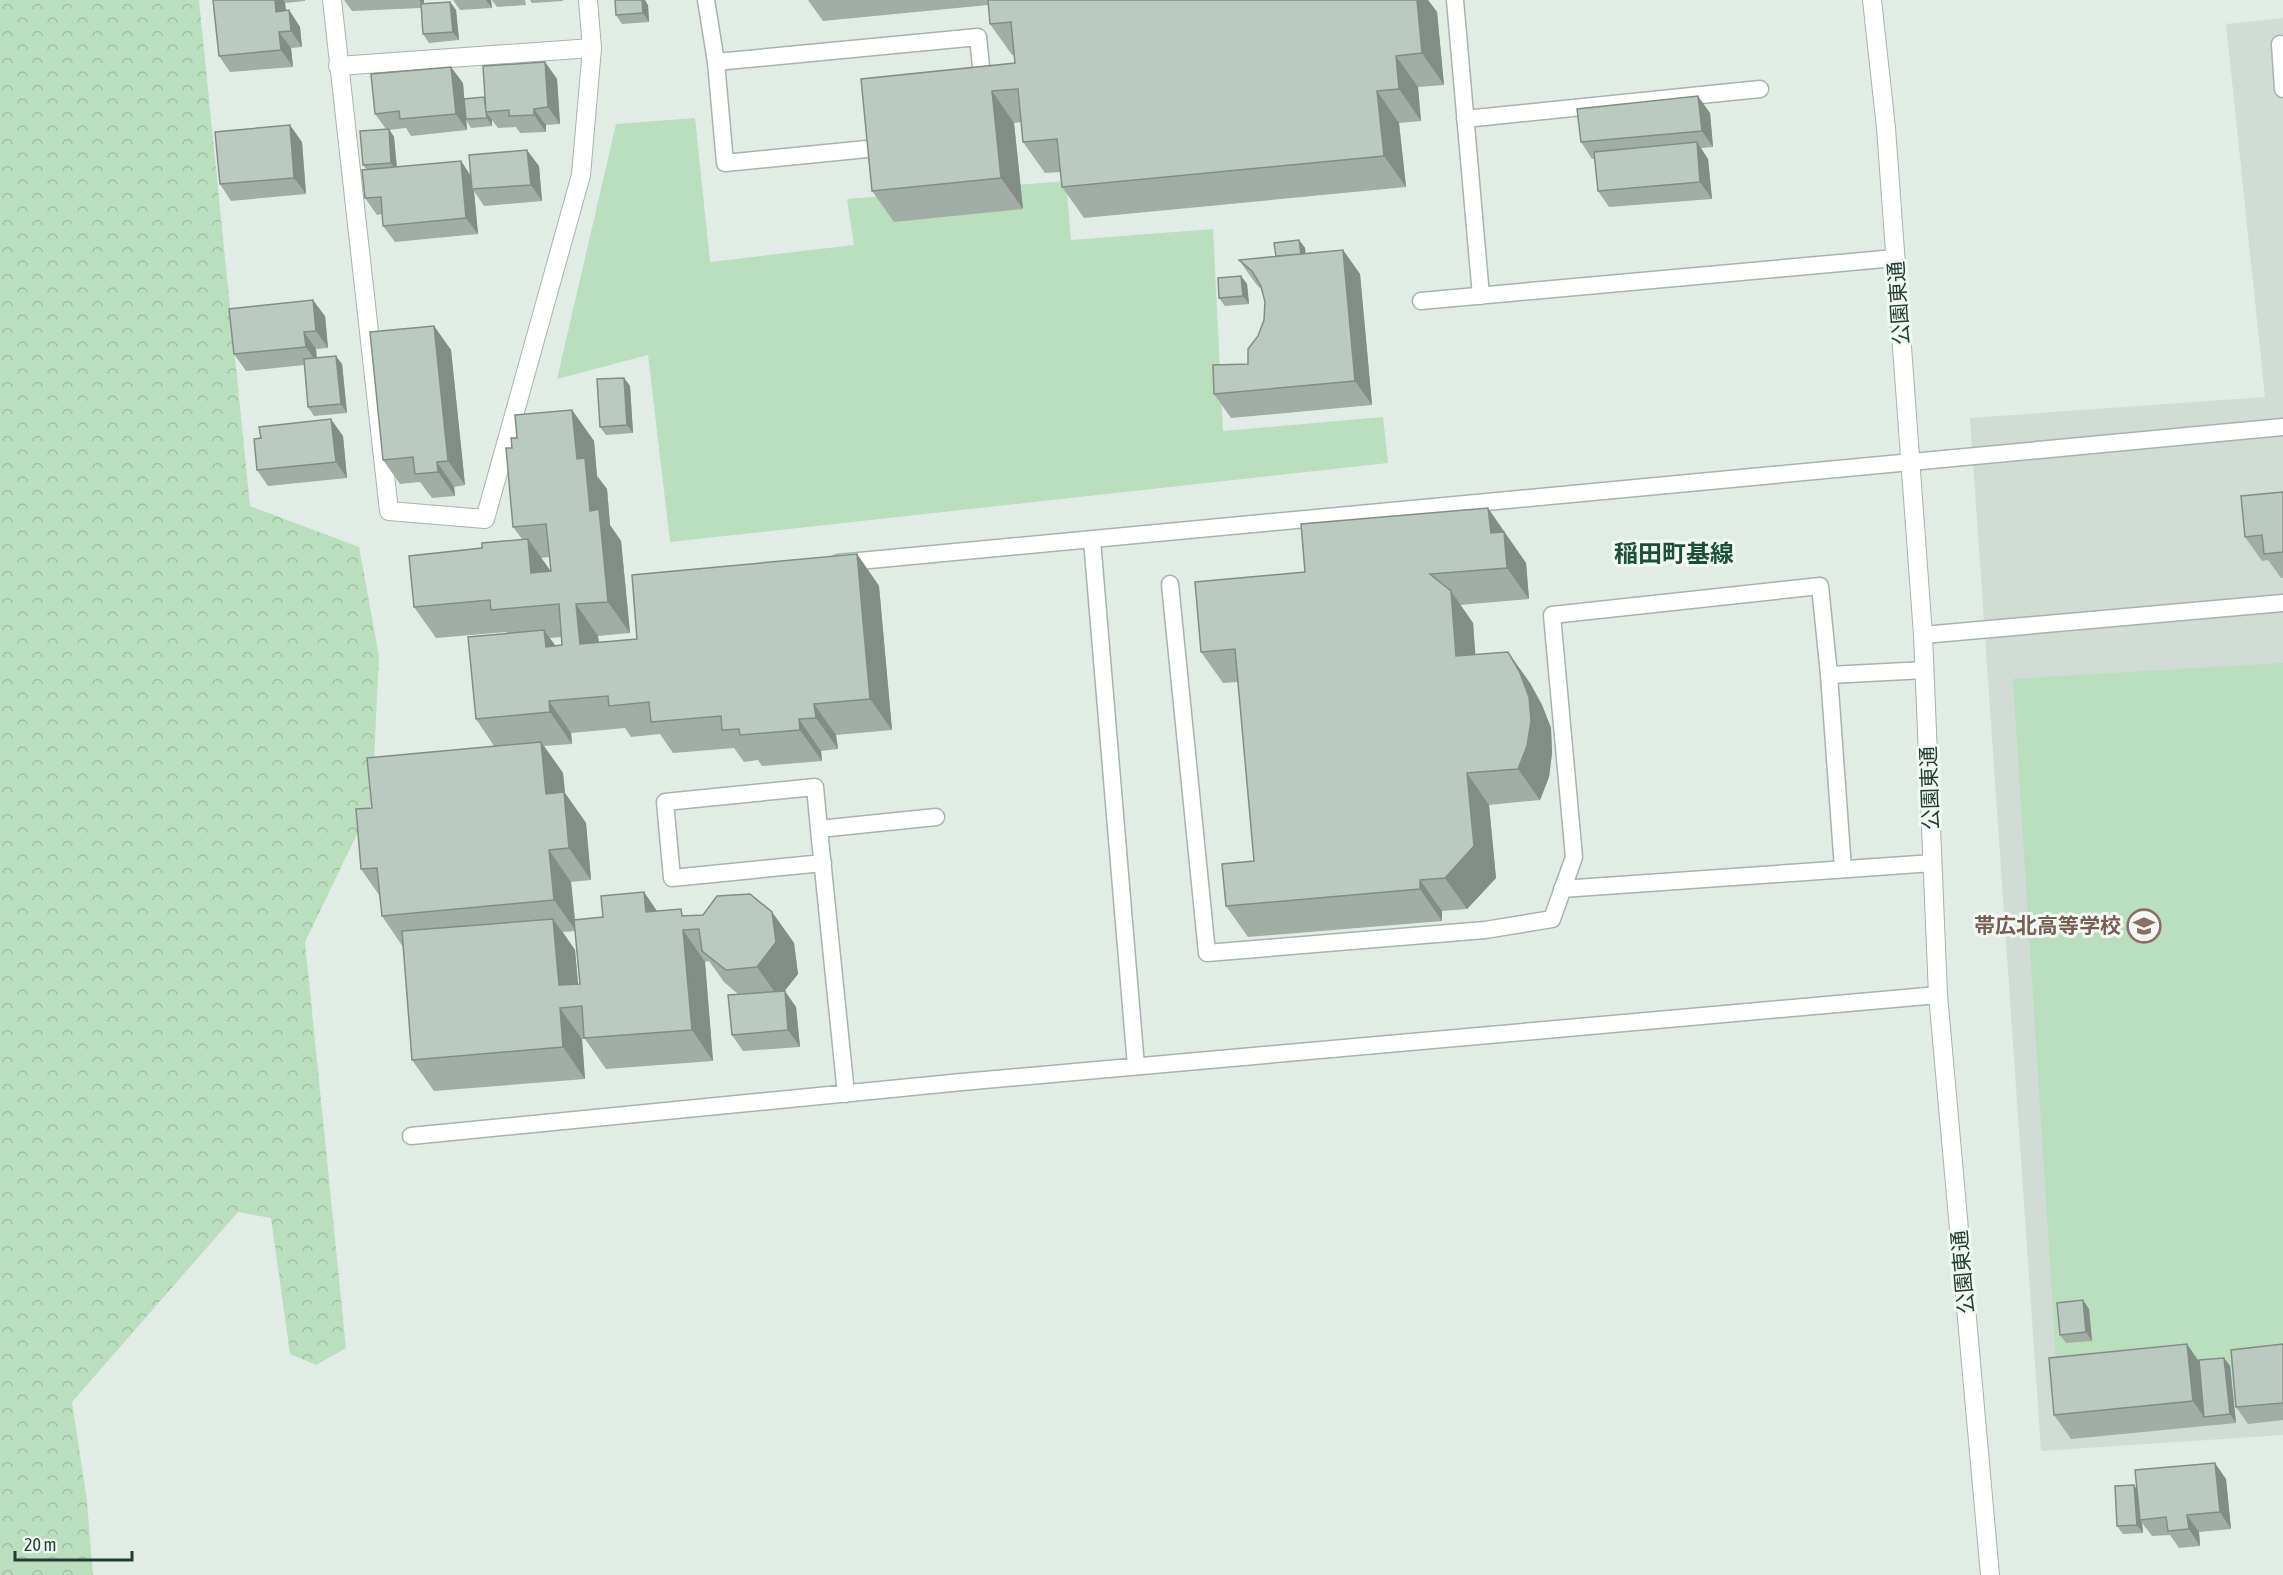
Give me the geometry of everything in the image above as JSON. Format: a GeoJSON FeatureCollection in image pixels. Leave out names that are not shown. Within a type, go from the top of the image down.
{"type":"FeatureCollection","features":[{"type":"Feature","properties":{"kind":"street"},"geometry":{"type":"LineString","coordinates":[[332,0],[389,512],[485,519],[580,175],[592,48],[588,0]]}},
{"type":"Feature","properties":{"kind":"street","name":"公園東通"},"geometry":{"type":"LineString","coordinates":[[1872,0],[1886,128],[1923,635],[1938,995],[1990,1575]]}},
{"type":"Feature","properties":{"kind":"street"},"geometry":{"type":"LineString","coordinates":[[338,66],[592,48]]}},
{"type":"Feature","properties":{"kind":"lane"},"geometry":{"type":"LineString","coordinates":[[706,0],[716,62],[725,163],[988,137],[978,37],[716,62]]}},
{"type":"Feature","properties":{"kind":"lane"},"geometry":{"type":"LineString","coordinates":[[1455,0],[1481,296]]}},
{"type":"Feature","properties":{"kind":"lane"},"geometry":{"type":"LineString","coordinates":[[2280,44],[2283,89]]}},
{"type":"Feature","properties":{"kind":"lane"},"geometry":{"type":"LineString","coordinates":[[1465,119],[1760,89]]}},
{"type":"Feature","properties":{"kind":"lane"},"geometry":{"type":"LineString","coordinates":[[1421,301],[1895,258]]}},
{"type":"Feature","properties":{"kind":"lane"},"geometry":{"type":"LineString","coordinates":[[819,564],[2283,427]]}},
{"type":"Feature","properties":{"kind":"lane"},"geometry":{"type":"LineString","coordinates":[[1092,540],[1136,1066]]}},
{"type":"Feature","properties":{"kind":"lane"},"geometry":{"type":"LineString","coordinates":[[1170,584],[1207,953],[1485,930],[1551,919],[1574,857],[1552,615],[1820,586],[1843,869]]}},
{"type":"Feature","properties":{"kind":"lane"},"geometry":{"type":"LineString","coordinates":[[1923,635],[2283,603]]}},
{"type":"Feature","properties":{"kind":"lane"},"geometry":{"type":"LineString","coordinates":[[1829,675],[1925,670]]}},
{"type":"Feature","properties":{"kind":"lane"},"geometry":{"type":"LineString","coordinates":[[823,863],[672,878],[665,802],[815,787],[823,863],[846,1094]]}},
{"type":"Feature","properties":{"kind":"lane"},"geometry":{"type":"LineString","coordinates":[[819,829],[936,817]]}},
{"type":"Feature","properties":{"kind":"lane"},"geometry":{"type":"LineString","coordinates":[[1562,889],[1933,863]]}},
{"type":"Feature","properties":{"kind":"lane"},"geometry":{"type":"LineString","coordinates":[[411,1136],[1136,1066],[1938,995]]}},
{"type":"Feature","properties":{"kind":"shaded area","name":"帯広北高等学校"},"geometry":{"type":"Polygon","coordinates":[[[2283,18],[2283,1435],[2041,1451],[1970,418],[2265,397],[2226,24],[2283,18]]]}},
{"type":"Feature","properties":{"kind":"green space"},"geometry":{"type":"Polygon","coordinates":[[[0,0],[199,0],[250,506],[359,547],[379,656],[372,803],[305,942],[346,1348],[316,1365],[290,1354],[271,1218],[238,1212],[72,1402],[87,1501],[93,1575],[0,1575],[0,0]]]}},
{"type":"Feature","properties":{"kind":"green space"},"geometry":{"type":"Polygon","coordinates":[[[695,118],[710,262],[854,245],[847,199],[1066,181],[1071,240],[1213,229],[1223,431],[1383,417],[1388,463],[670,542],[648,355],[557,379],[616,124],[695,118]]]}},
{"type":"Feature","properties":{"kind":"green space","name":"帯広北高等学校"},"geometry":{"type":"Polygon","coordinates":[[[2283,663],[2283,1397],[2060,1421],[2013,679],[2283,663]]]}},
{"type":"Feature","properties":{"kind":"building"},"geometry":{"type":"Polygon","coordinates":[[[213,0],[275,0],[276,12],[289,10],[291,31],[279,32],[281,50],[219,56],[213,0]]]}},
{"type":"Feature","properties":{"kind":"building"},"geometry":{"type":"Polygon","coordinates":[[[615,0],[642,0],[643,13],[616,15],[615,0]]]}},
{"type":"Feature","properties":{"kind":"building"},"geometry":{"type":"Polygon","coordinates":[[[988,0],[1417,0],[1422,53],[1396,56],[1399,89],[1377,91],[1384,156],[1062,187],[1057,139],[1023,142],[1018,89],[992,91],[1001,178],[872,191],[861,79],[1015,63],[1011,22],[990,24],[988,0]]]}},
{"type":"Feature","properties":{"kind":"building"},"geometry":{"type":"Polygon","coordinates":[[[450,2],[453,32],[423,34],[421,4],[450,2]]]}},
{"type":"Feature","properties":{"kind":"building"},"geometry":{"type":"Polygon","coordinates":[[[545,62],[548,107],[534,109],[534,115],[509,116],[509,110],[486,112],[483,66],[545,62]]]}},
{"type":"Feature","properties":{"kind":"building"},"geometry":{"type":"Polygon","coordinates":[[[451,67],[456,114],[400,119],[399,111],[375,114],[371,74],[451,67]]]}},
{"type":"Feature","properties":{"kind":"building"},"geometry":{"type":"Polygon","coordinates":[[[1698,96],[1702,131],[1581,142],[1577,109],[1698,96]]]}},
{"type":"Feature","properties":{"kind":"building"},"geometry":{"type":"Polygon","coordinates":[[[484,97],[487,118],[466,119],[464,99],[484,97]]]}},
{"type":"Feature","properties":{"kind":"building"},"geometry":{"type":"Polygon","coordinates":[[[290,125],[294,178],[220,184],[215,132],[290,125]]]}},
{"type":"Feature","properties":{"kind":"building"},"geometry":{"type":"Polygon","coordinates":[[[389,129],[391,163],[363,165],[360,131],[389,129]]]}},
{"type":"Feature","properties":{"kind":"building"},"geometry":{"type":"Polygon","coordinates":[[[1697,142],[1700,182],[1598,191],[1594,152],[1697,142]]]}},
{"type":"Feature","properties":{"kind":"building"},"geometry":{"type":"Polygon","coordinates":[[[527,150],[531,185],[472,189],[469,155],[527,150]]]}},
{"type":"Feature","properties":{"kind":"building"},"geometry":{"type":"Polygon","coordinates":[[[461,161],[466,218],[383,226],[381,197],[365,198],[362,170],[461,161]]]}},
{"type":"Feature","properties":{"kind":"building"},"geometry":{"type":"Polygon","coordinates":[[[1299,240],[1301,254],[1276,256],[1274,243],[1299,240]]]}},
{"type":"Feature","properties":{"kind":"building"},"geometry":{"type":"Polygon","coordinates":[[[1343,250],[1355,381],[1214,394],[1213,365],[1248,364],[1248,349],[1258,336],[1264,320],[1265,302],[1261,286],[1252,271],[1239,260],[1343,250]]]}},
{"type":"Feature","properties":{"kind":"building"},"geometry":{"type":"Polygon","coordinates":[[[1241,276],[1243,296],[1219,298],[1218,278],[1241,276]]]}},
{"type":"Feature","properties":{"kind":"building"},"geometry":{"type":"Polygon","coordinates":[[[313,300],[316,331],[304,332],[306,347],[234,354],[229,309],[313,300]]]}},
{"type":"Feature","properties":{"kind":"building"},"geometry":{"type":"Polygon","coordinates":[[[434,326],[448,461],[437,462],[438,472],[415,474],[413,457],[383,460],[370,332],[434,326]]]}},
{"type":"Feature","properties":{"kind":"building"},"geometry":{"type":"Polygon","coordinates":[[[336,356],[341,404],[308,407],[304,359],[336,356]]]}},
{"type":"Feature","properties":{"kind":"building"},"geometry":{"type":"Polygon","coordinates":[[[624,378],[627,425],[600,427],[597,379],[624,378]]]}},
{"type":"Feature","properties":{"kind":"building"},"geometry":{"type":"Polygon","coordinates":[[[572,410],[577,459],[585,458],[590,511],[599,509],[608,602],[576,604],[580,644],[637,639],[632,575],[857,554],[870,699],[814,704],[816,718],[799,719],[800,730],[740,735],[739,729],[722,730],[721,716],[651,722],[649,702],[609,706],[608,696],[549,701],[550,712],[476,719],[468,637],[544,630],[546,647],[562,645],[559,604],[491,610],[490,600],[414,607],[409,556],[482,548],[482,543],[528,539],[531,573],[551,571],[546,524],[513,527],[506,448],[512,448],[511,438],[517,438],[515,415],[572,410]]]}},
{"type":"Feature","properties":{"kind":"building"},"geometry":{"type":"Polygon","coordinates":[[[331,419],[336,462],[257,470],[254,439],[261,438],[259,427],[331,419]]]}},
{"type":"Feature","properties":{"kind":"building"},"geometry":{"type":"Polygon","coordinates":[[[2283,492],[2283,552],[2264,554],[2262,535],[2245,537],[2241,496],[2283,492]]]}},
{"type":"Feature","properties":{"kind":"building"},"geometry":{"type":"Polygon","coordinates":[[[1488,508],[1491,533],[1504,532],[1507,568],[1430,574],[1451,591],[1456,656],[1508,652],[1520,673],[1529,697],[1531,721],[1527,746],[1518,769],[1467,773],[1474,846],[1445,878],[1420,880],[1420,889],[1226,906],[1222,864],[1254,861],[1235,649],[1201,652],[1195,582],[1305,572],[1301,524],[1488,508]]]}},
{"type":"Feature","properties":{"kind":"building"},"geometry":{"type":"Polygon","coordinates":[[[541,742],[546,794],[564,792],[569,848],[549,850],[554,900],[382,916],[377,868],[361,869],[356,809],[372,808],[367,758],[541,742]]]}},
{"type":"Feature","properties":{"kind":"building"},"geometry":{"type":"Polygon","coordinates":[[[644,892],[646,912],[681,909],[682,916],[703,915],[717,896],[750,894],[772,912],[776,942],[757,967],[726,970],[702,951],[699,929],[683,930],[692,1030],[584,1038],[582,1006],[560,1008],[563,1047],[412,1060],[402,931],[553,919],[559,985],[580,984],[574,920],[603,917],[601,896],[644,892]]]}},
{"type":"Feature","properties":{"kind":"building"},"geometry":{"type":"Polygon","coordinates":[[[785,991],[788,1030],[732,1035],[728,995],[785,991]]]}},
{"type":"Feature","properties":{"kind":"building"},"geometry":{"type":"Polygon","coordinates":[[[2083,1300],[2086,1332],[2060,1335],[2057,1303],[2083,1300]]]}},
{"type":"Feature","properties":{"kind":"building"},"geometry":{"type":"Polygon","coordinates":[[[2187,1344],[2193,1401],[2054,1415],[2049,1358],[2187,1344]]]}},
{"type":"Feature","properties":{"kind":"building"},"geometry":{"type":"Polygon","coordinates":[[[2283,1344],[2283,1403],[2236,1407],[2231,1350],[2283,1344]]]}},
{"type":"Feature","properties":{"kind":"building"},"geometry":{"type":"Polygon","coordinates":[[[2224,1358],[2230,1414],[2204,1417],[2199,1360],[2224,1358]]]}},
{"type":"Feature","properties":{"kind":"building"},"geometry":{"type":"Polygon","coordinates":[[[2215,1463],[2220,1512],[2187,1515],[2189,1529],[2168,1531],[2166,1517],[2140,1520],[2135,1470],[2215,1463]]]}},
{"type":"Feature","properties":{"kind":"building"},"geometry":{"type":"Polygon","coordinates":[[[2134,1485],[2137,1525],[2117,1526],[2115,1486],[2134,1485]]]}},
{"type":"Feature","properties":{"kind":"place","name":"帯広北高等学校"},"geometry":{"type":"Point","coordinates":[2144,926]}},
{"type":"Feature","properties":{"kind":"district","name":"稲田町基線"},"geometry":{"type":"Point","coordinates":[1674,554]}}]}
